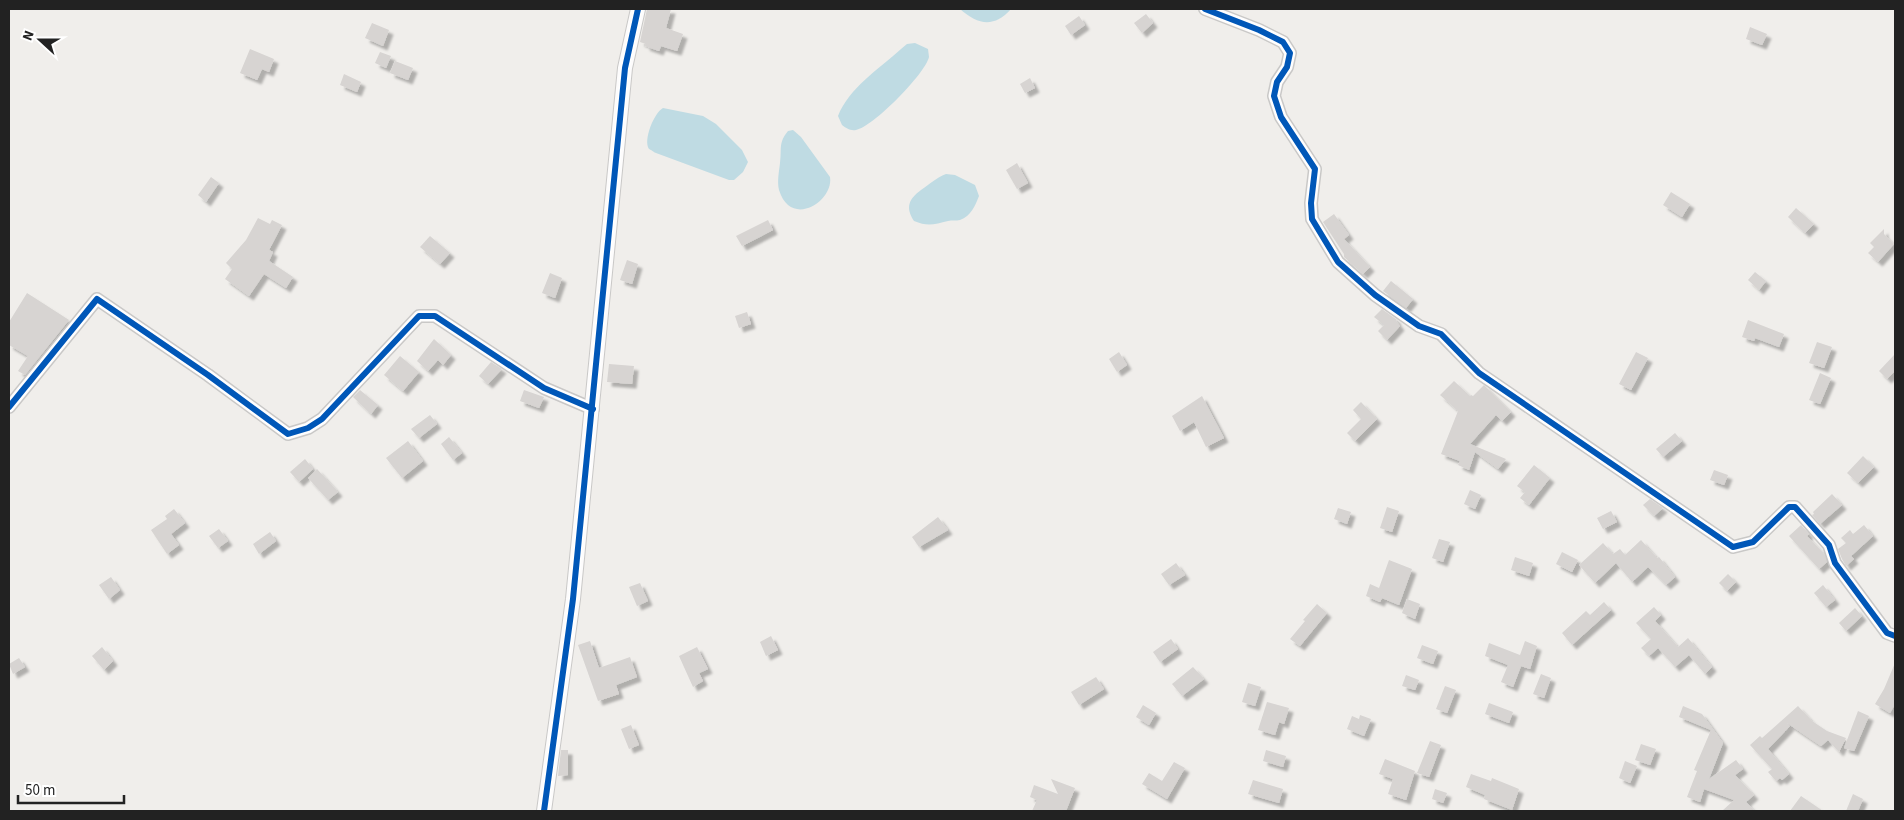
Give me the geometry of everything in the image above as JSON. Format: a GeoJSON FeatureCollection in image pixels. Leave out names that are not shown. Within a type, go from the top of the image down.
{"type":"FeatureCollection","features":[{"type":"Feature","properties":{"kind":"street"},"geometry":{"type":"LineString","coordinates":[[544,811],[573,599],[626,68],[638,9]]}},
{"type":"Feature","properties":{"kind":"street"},"geometry":{"type":"LineString","coordinates":[[1205,9],[1259,30],[1283,42],[1290,53],[1287,67],[1277,82],[1274,96],[1281,117],[1315,169],[1311,203],[1312,219],[1338,262],[1375,295],[1419,326],[1442,334],[1479,373],[1733,547],[1754,542],[1789,507],[1795,507],[1829,545],[1835,563],[1887,633],[1895,636]]}},
{"type":"Feature","properties":{"kind":"street"},"geometry":{"type":"LineString","coordinates":[[9,407],[98,299],[208,375],[288,434],[308,428],[322,420],[419,316],[434,316],[544,388],[592,409]]}},
{"type":"Feature","properties":{"kind":"water"},"geometry":{"type":"Polygon","coordinates":[[[960,9],[1011,9],[998,19],[986,22],[973,18],[960,9]]]}},
{"type":"Feature","properties":{"kind":"water"},"geometry":{"type":"Polygon","coordinates":[[[915,43],[928,49],[929,57],[909,87],[886,110],[864,127],[852,130],[842,125],[838,116],[849,97],[857,88],[907,44],[915,43]]]}},
{"type":"Feature","properties":{"kind":"water"},"geometry":{"type":"Polygon","coordinates":[[[663,108],[703,116],[716,124],[742,150],[748,162],[743,172],[734,180],[729,180],[655,153],[649,149],[647,140],[650,127],[656,115],[663,108]]]}},
{"type":"Feature","properties":{"kind":"water"},"geometry":{"type":"Polygon","coordinates":[[[793,130],[801,137],[830,177],[829,186],[819,202],[801,209],[793,208],[785,202],[778,187],[782,143],[788,131],[793,130]]]}},
{"type":"Feature","properties":{"kind":"water"},"geometry":{"type":"Polygon","coordinates":[[[946,174],[955,175],[975,185],[979,196],[972,210],[967,216],[958,220],[931,224],[914,221],[909,207],[911,200],[921,190],[946,174]]]}},
{"type":"Feature","properties":{"kind":"building"},"geometry":{"type":"Polygon","coordinates":[[[647,9],[671,9],[666,28],[683,34],[677,51],[661,46],[659,51],[640,42],[647,9]]]}},
{"type":"Feature","properties":{"kind":"building"},"geometry":{"type":"Polygon","coordinates":[[[1146,14],[1153,23],[1142,33],[1134,23],[1146,14]]]}},
{"type":"Feature","properties":{"kind":"building"},"geometry":{"type":"Polygon","coordinates":[[[1079,16],[1085,25],[1071,35],[1065,26],[1079,16]]]}},
{"type":"Feature","properties":{"kind":"building"},"geometry":{"type":"Polygon","coordinates":[[[372,23],[389,30],[383,46],[365,38],[372,23]]]}},
{"type":"Feature","properties":{"kind":"building"},"geometry":{"type":"Polygon","coordinates":[[[1750,27],[1767,34],[1762,45],[1746,39],[1750,27]]]}},
{"type":"Feature","properties":{"kind":"building"},"geometry":{"type":"Polygon","coordinates":[[[250,49],[274,59],[269,72],[262,69],[257,80],[240,73],[250,49]]]}},
{"type":"Feature","properties":{"kind":"building"},"geometry":{"type":"Polygon","coordinates":[[[380,52],[391,56],[386,68],[375,63],[380,52]]]}},
{"type":"Feature","properties":{"kind":"building"},"geometry":{"type":"Polygon","coordinates":[[[395,61],[413,68],[408,80],[390,73],[395,61]]]}},
{"type":"Feature","properties":{"kind":"building"},"geometry":{"type":"Polygon","coordinates":[[[344,74],[361,82],[357,92],[340,85],[344,74]]]}},
{"type":"Feature","properties":{"kind":"building"},"geometry":{"type":"Polygon","coordinates":[[[1030,78],[1035,88],[1025,93],[1020,84],[1030,78]]]}},
{"type":"Feature","properties":{"kind":"building"},"geometry":{"type":"Polygon","coordinates":[[[1017,163],[1028,183],[1017,189],[1006,170],[1017,163]]]}},
{"type":"Feature","properties":{"kind":"building"},"geometry":{"type":"Polygon","coordinates":[[[211,177],[219,183],[206,202],[198,195],[211,177]]]}},
{"type":"Feature","properties":{"kind":"building"},"geometry":{"type":"Polygon","coordinates":[[[1671,192],[1690,204],[1682,217],[1663,205],[1671,192]]]}},
{"type":"Feature","properties":{"kind":"building"},"geometry":{"type":"Polygon","coordinates":[[[1796,208],[1814,224],[1805,233],[1788,217],[1796,208]]]}},
{"type":"Feature","properties":{"kind":"building"},"geometry":{"type":"Polygon","coordinates":[[[1334,214],[1349,235],[1344,239],[1370,267],[1363,274],[1344,257],[1344,254],[1323,222],[1334,214]]]}},
{"type":"Feature","properties":{"kind":"building"},"geometry":{"type":"Polygon","coordinates":[[[258,218],[270,224],[272,220],[282,225],[269,250],[273,252],[269,261],[293,277],[286,288],[264,274],[249,296],[225,279],[232,269],[226,263],[246,240],[258,218]]]}},
{"type":"Feature","properties":{"kind":"building"},"geometry":{"type":"Polygon","coordinates":[[[768,220],[773,230],[742,246],[736,236],[768,220]]]}},
{"type":"Feature","properties":{"kind":"building"},"geometry":{"type":"Polygon","coordinates":[[[1884,229],[1884,234],[1894,244],[1878,262],[1868,253],[1874,247],[1870,243],[1884,229]]]}},
{"type":"Feature","properties":{"kind":"building"},"geometry":{"type":"Polygon","coordinates":[[[430,236],[450,253],[440,264],[420,247],[430,236]]]}},
{"type":"Feature","properties":{"kind":"building"},"geometry":{"type":"Polygon","coordinates":[[[627,260],[638,264],[632,284],[620,280],[627,260]]]}},
{"type":"Feature","properties":{"kind":"building"},"geometry":{"type":"Polygon","coordinates":[[[1755,272],[1766,281],[1759,290],[1748,280],[1755,272]]]}},
{"type":"Feature","properties":{"kind":"building"},"geometry":{"type":"Polygon","coordinates":[[[550,273],[562,278],[555,298],[542,293],[550,273]]]}},
{"type":"Feature","properties":{"kind":"building"},"geometry":{"type":"Polygon","coordinates":[[[1391,281],[1413,299],[1406,308],[1383,291],[1391,281]]]}},
{"type":"Feature","properties":{"kind":"building"},"geometry":{"type":"Polygon","coordinates":[[[27,293],[69,320],[25,375],[18,371],[28,356],[9,345],[9,322],[27,293]]]}},
{"type":"Feature","properties":{"kind":"building"},"geometry":{"type":"Polygon","coordinates":[[[1382,309],[1397,320],[1400,326],[1387,340],[1378,331],[1384,325],[1374,317],[1382,309]]]}},
{"type":"Feature","properties":{"kind":"building"},"geometry":{"type":"Polygon","coordinates":[[[747,312],[751,324],[739,328],[735,316],[747,312]]]}},
{"type":"Feature","properties":{"kind":"building"},"geometry":{"type":"Polygon","coordinates":[[[1748,320],[1784,334],[1779,347],[1755,338],[1754,341],[1742,337],[1748,320]]]}},
{"type":"Feature","properties":{"kind":"building"},"geometry":{"type":"Polygon","coordinates":[[[434,339],[451,355],[443,365],[438,360],[428,371],[417,361],[434,339]]]}},
{"type":"Feature","properties":{"kind":"building"},"geometry":{"type":"Polygon","coordinates":[[[1817,342],[1832,347],[1824,368],[1809,363],[1817,342]]]}},
{"type":"Feature","properties":{"kind":"building"},"geometry":{"type":"Polygon","coordinates":[[[1119,352],[1127,365],[1117,372],[1109,359],[1119,352]]]}},
{"type":"Feature","properties":{"kind":"building"},"geometry":{"type":"Polygon","coordinates":[[[1636,352],[1648,358],[1631,390],[1619,384],[1636,352]]]}},
{"type":"Feature","properties":{"kind":"building"},"geometry":{"type":"Polygon","coordinates":[[[1895,354],[1895,371],[1887,379],[1879,371],[1895,354]]]}},
{"type":"Feature","properties":{"kind":"building"},"geometry":{"type":"Polygon","coordinates":[[[400,356],[419,372],[403,391],[384,375],[400,356]]]}},
{"type":"Feature","properties":{"kind":"building"},"geometry":{"type":"Polygon","coordinates":[[[491,362],[502,369],[488,384],[479,376],[491,362]]]}},
{"type":"Feature","properties":{"kind":"building"},"geometry":{"type":"Polygon","coordinates":[[[609,364],[634,366],[632,384],[607,382],[609,364]]]}},
{"type":"Feature","properties":{"kind":"building"},"geometry":{"type":"Polygon","coordinates":[[[1820,373],[1831,378],[1820,404],[1809,400],[1820,373]]]}},
{"type":"Feature","properties":{"kind":"building"},"geometry":{"type":"Polygon","coordinates":[[[1454,381],[1470,396],[1473,396],[1484,385],[1511,412],[1502,421],[1496,415],[1470,444],[1506,459],[1498,469],[1475,452],[1469,470],[1458,465],[1460,461],[1441,454],[1458,411],[1440,395],[1454,381]]]}},
{"type":"Feature","properties":{"kind":"building"},"geometry":{"type":"Polygon","coordinates":[[[360,390],[378,405],[371,414],[353,397],[360,390]]]}},
{"type":"Feature","properties":{"kind":"building"},"geometry":{"type":"Polygon","coordinates":[[[524,390],[544,397],[539,408],[520,401],[524,390]]]}},
{"type":"Feature","properties":{"kind":"building"},"geometry":{"type":"Polygon","coordinates":[[[1202,396],[1224,438],[1206,447],[1194,422],[1180,431],[1172,416],[1202,396]]]}},
{"type":"Feature","properties":{"kind":"building"},"geometry":{"type":"Polygon","coordinates":[[[1361,402],[1377,419],[1355,441],[1347,433],[1361,419],[1353,410],[1361,402]]]}},
{"type":"Feature","properties":{"kind":"building"},"geometry":{"type":"Polygon","coordinates":[[[430,415],[437,424],[419,438],[411,429],[430,415]]]}},
{"type":"Feature","properties":{"kind":"building"},"geometry":{"type":"Polygon","coordinates":[[[1675,433],[1682,441],[1663,457],[1656,449],[1675,433]]]}},
{"type":"Feature","properties":{"kind":"building"},"geometry":{"type":"Polygon","coordinates":[[[449,437],[462,453],[453,460],[441,444],[449,437]]]}},
{"type":"Feature","properties":{"kind":"building"},"geometry":{"type":"Polygon","coordinates":[[[408,441],[423,461],[402,478],[386,458],[408,441]]]}},
{"type":"Feature","properties":{"kind":"building"},"geometry":{"type":"Polygon","coordinates":[[[1863,456],[1874,467],[1858,483],[1847,473],[1863,456]]]}},
{"type":"Feature","properties":{"kind":"building"},"geometry":{"type":"Polygon","coordinates":[[[305,459],[313,469],[299,482],[290,472],[305,459]]]}},
{"type":"Feature","properties":{"kind":"building"},"geometry":{"type":"Polygon","coordinates":[[[1534,465],[1550,478],[1529,505],[1520,498],[1525,492],[1517,486],[1534,465]]]}},
{"type":"Feature","properties":{"kind":"building"},"geometry":{"type":"Polygon","coordinates":[[[317,469],[338,492],[328,500],[308,478],[317,469]]]}},
{"type":"Feature","properties":{"kind":"building"},"geometry":{"type":"Polygon","coordinates":[[[1714,470],[1728,475],[1724,485],[1710,480],[1714,470]]]}},
{"type":"Feature","properties":{"kind":"building"},"geometry":{"type":"Polygon","coordinates":[[[1470,490],[1481,495],[1475,509],[1464,504],[1470,490]]]}},
{"type":"Feature","properties":{"kind":"building"},"geometry":{"type":"Polygon","coordinates":[[[1832,494],[1842,505],[1820,524],[1812,515],[1814,514],[1813,512],[1832,494]]]}},
{"type":"Feature","properties":{"kind":"building"},"geometry":{"type":"Polygon","coordinates":[[[1650,499],[1663,508],[1654,516],[1643,505],[1650,499]]]}},
{"type":"Feature","properties":{"kind":"building"},"geometry":{"type":"Polygon","coordinates":[[[1387,507],[1399,511],[1392,532],[1380,528],[1387,507]]]}},
{"type":"Feature","properties":{"kind":"building"},"geometry":{"type":"Polygon","coordinates":[[[1338,508],[1351,512],[1347,524],[1334,519],[1338,508]]]}},
{"type":"Feature","properties":{"kind":"building"},"geometry":{"type":"Polygon","coordinates":[[[174,509],[185,523],[171,534],[179,545],[167,554],[151,530],[167,519],[165,516],[174,509]]]}},
{"type":"Feature","properties":{"kind":"building"},"geometry":{"type":"Polygon","coordinates":[[[1611,511],[1617,522],[1603,529],[1597,518],[1611,511]]]}},
{"type":"Feature","properties":{"kind":"building"},"geometry":{"type":"Polygon","coordinates":[[[938,517],[948,530],[919,547],[912,537],[938,517]]]}},
{"type":"Feature","properties":{"kind":"building"},"geometry":{"type":"Polygon","coordinates":[[[1801,525],[1809,534],[1807,536],[1825,555],[1827,562],[1819,569],[1789,536],[1801,525]]]}},
{"type":"Feature","properties":{"kind":"building"},"geometry":{"type":"Polygon","coordinates":[[[1864,525],[1873,536],[1851,556],[1854,559],[1846,566],[1838,549],[1846,543],[1841,538],[1850,530],[1853,534],[1864,525]]]}},
{"type":"Feature","properties":{"kind":"building"},"geometry":{"type":"Polygon","coordinates":[[[219,529],[228,541],[218,548],[209,536],[219,529]]]}},
{"type":"Feature","properties":{"kind":"building"},"geometry":{"type":"Polygon","coordinates":[[[270,532],[276,541],[259,554],[253,544],[270,532]]]}},
{"type":"Feature","properties":{"kind":"building"},"geometry":{"type":"Polygon","coordinates":[[[1439,539],[1450,542],[1443,562],[1432,558],[1439,539]]]}},
{"type":"Feature","properties":{"kind":"building"},"geometry":{"type":"Polygon","coordinates":[[[1641,540],[1657,558],[1659,557],[1675,577],[1666,585],[1648,567],[1632,582],[1616,563],[1595,583],[1579,565],[1603,543],[1613,554],[1620,549],[1625,555],[1641,540]]]}},
{"type":"Feature","properties":{"kind":"building"},"geometry":{"type":"Polygon","coordinates":[[[1562,552],[1578,560],[1572,572],[1556,564],[1562,552]]]}},
{"type":"Feature","properties":{"kind":"building"},"geometry":{"type":"Polygon","coordinates":[[[1515,557],[1533,563],[1529,576],[1511,570],[1515,557]]]}},
{"type":"Feature","properties":{"kind":"building"},"geometry":{"type":"Polygon","coordinates":[[[1389,560],[1412,569],[1399,605],[1382,598],[1380,602],[1366,596],[1370,584],[1379,588],[1389,560]]]}},
{"type":"Feature","properties":{"kind":"building"},"geometry":{"type":"Polygon","coordinates":[[[1176,563],[1185,575],[1169,585],[1161,574],[1176,563]]]}},
{"type":"Feature","properties":{"kind":"building"},"geometry":{"type":"Polygon","coordinates":[[[1728,574],[1736,582],[1727,591],[1719,583],[1728,574]]]}},
{"type":"Feature","properties":{"kind":"building"},"geometry":{"type":"Polygon","coordinates":[[[111,577],[120,590],[109,599],[99,585],[111,577]]]}},
{"type":"Feature","properties":{"kind":"building"},"geometry":{"type":"Polygon","coordinates":[[[640,583],[648,601],[637,606],[629,587],[640,583]]]}},
{"type":"Feature","properties":{"kind":"building"},"geometry":{"type":"Polygon","coordinates":[[[1823,585],[1835,600],[1826,607],[1814,593],[1823,585]]]}},
{"type":"Feature","properties":{"kind":"building"},"geometry":{"type":"Polygon","coordinates":[[[1407,599],[1420,604],[1415,619],[1402,613],[1407,599]]]}},
{"type":"Feature","properties":{"kind":"building"},"geometry":{"type":"Polygon","coordinates":[[[1604,602],[1611,610],[1572,645],[1562,633],[1586,611],[1590,615],[1604,602]]]}},
{"type":"Feature","properties":{"kind":"building"},"geometry":{"type":"Polygon","coordinates":[[[1317,604],[1327,613],[1300,646],[1290,639],[1317,604]]]}},
{"type":"Feature","properties":{"kind":"building"},"geometry":{"type":"Polygon","coordinates":[[[1654,607],[1661,615],[1655,621],[1678,647],[1688,638],[1712,667],[1705,674],[1689,655],[1675,667],[1658,648],[1649,656],[1641,648],[1651,639],[1636,623],[1654,607]]]}},
{"type":"Feature","properties":{"kind":"building"},"geometry":{"type":"Polygon","coordinates":[[[1855,608],[1862,616],[1846,631],[1839,623],[1855,608]]]}},
{"type":"Feature","properties":{"kind":"building"},"geometry":{"type":"Polygon","coordinates":[[[771,636],[778,650],[766,656],[760,642],[771,636]]]}},
{"type":"Feature","properties":{"kind":"building"},"geometry":{"type":"Polygon","coordinates":[[[1171,639],[1178,649],[1160,662],[1153,652],[1171,639]]]}},
{"type":"Feature","properties":{"kind":"building"},"geometry":{"type":"Polygon","coordinates":[[[590,641],[599,668],[630,657],[637,677],[616,685],[619,694],[598,701],[578,645],[590,641]]]}},
{"type":"Feature","properties":{"kind":"building"},"geometry":{"type":"Polygon","coordinates":[[[1525,641],[1537,646],[1530,669],[1521,666],[1513,687],[1501,682],[1508,665],[1485,656],[1489,643],[1520,655],[1525,641]]]}},
{"type":"Feature","properties":{"kind":"building"},"geometry":{"type":"Polygon","coordinates":[[[1422,645],[1438,651],[1433,664],[1417,658],[1422,645]]]}},
{"type":"Feature","properties":{"kind":"building"},"geometry":{"type":"Polygon","coordinates":[[[102,647],[113,661],[104,670],[92,656],[102,647]]]}},
{"type":"Feature","properties":{"kind":"building"},"geometry":{"type":"Polygon","coordinates":[[[697,647],[708,669],[699,673],[703,681],[693,687],[679,656],[697,647]]]}},
{"type":"Feature","properties":{"kind":"building"},"geometry":{"type":"Polygon","coordinates":[[[19,658],[25,667],[13,674],[9,664],[19,658]]]}},
{"type":"Feature","properties":{"kind":"building"},"geometry":{"type":"Polygon","coordinates":[[[1895,663],[1895,704],[1890,713],[1875,704],[1884,689],[1895,663]]]}},
{"type":"Feature","properties":{"kind":"building"},"geometry":{"type":"Polygon","coordinates":[[[1193,667],[1204,679],[1182,696],[1172,684],[1193,667]]]}},
{"type":"Feature","properties":{"kind":"building"},"geometry":{"type":"Polygon","coordinates":[[[1541,674],[1551,678],[1544,698],[1533,694],[1541,674]]]}},
{"type":"Feature","properties":{"kind":"building"},"geometry":{"type":"Polygon","coordinates":[[[1406,675],[1419,680],[1415,690],[1402,686],[1406,675]]]}},
{"type":"Feature","properties":{"kind":"building"},"geometry":{"type":"Polygon","coordinates":[[[1096,677],[1104,689],[1079,705],[1071,692],[1096,677]]]}},
{"type":"Feature","properties":{"kind":"building"},"geometry":{"type":"Polygon","coordinates":[[[1248,683],[1261,687],[1255,706],[1242,702],[1248,683]]]}},
{"type":"Feature","properties":{"kind":"building"},"geometry":{"type":"Polygon","coordinates":[[[1445,686],[1456,690],[1447,713],[1436,709],[1445,686]]]}},
{"type":"Feature","properties":{"kind":"building"},"geometry":{"type":"Polygon","coordinates":[[[1267,702],[1289,708],[1284,724],[1279,722],[1275,735],[1258,730],[1267,702]]]}},
{"type":"Feature","properties":{"kind":"building"},"geometry":{"type":"Polygon","coordinates":[[[1489,703],[1513,712],[1509,723],[1485,714],[1489,703]]]}},
{"type":"Feature","properties":{"kind":"building"},"geometry":{"type":"Polygon","coordinates":[[[1143,705],[1156,713],[1149,725],[1136,717],[1143,705]]]}},
{"type":"Feature","properties":{"kind":"building"},"geometry":{"type":"Polygon","coordinates":[[[1683,706],[1702,714],[1723,743],[1709,779],[1736,760],[1743,769],[1735,775],[1754,795],[1746,802],[1755,811],[1722,811],[1734,800],[1704,789],[1700,802],[1687,797],[1697,771],[1694,770],[1711,730],[1679,717],[1683,706]]]}},
{"type":"Feature","properties":{"kind":"building"},"geometry":{"type":"Polygon","coordinates":[[[1798,706],[1812,721],[1827,731],[1846,738],[1839,752],[1828,740],[1821,746],[1787,723],[1790,726],[1768,749],[1789,774],[1782,780],[1780,778],[1776,781],[1768,772],[1772,769],[1750,745],[1760,736],[1762,738],[1798,706]]]}},
{"type":"Feature","properties":{"kind":"building"},"geometry":{"type":"Polygon","coordinates":[[[1858,711],[1869,716],[1854,751],[1844,748],[1858,711]]]}},
{"type":"Feature","properties":{"kind":"building"},"geometry":{"type":"Polygon","coordinates":[[[1360,715],[1371,719],[1364,736],[1347,729],[1352,716],[1359,719],[1360,715]]]}},
{"type":"Feature","properties":{"kind":"building"},"geometry":{"type":"Polygon","coordinates":[[[631,725],[639,745],[629,749],[621,729],[631,725]]]}},
{"type":"Feature","properties":{"kind":"building"},"geometry":{"type":"Polygon","coordinates":[[[1430,741],[1441,745],[1429,777],[1417,773],[1430,741]]]}},
{"type":"Feature","properties":{"kind":"building"},"geometry":{"type":"Polygon","coordinates":[[[1641,744],[1656,749],[1650,765],[1635,760],[1641,744]]]}},
{"type":"Feature","properties":{"kind":"building"},"geometry":{"type":"Polygon","coordinates":[[[561,750],[568,750],[568,775],[558,776],[561,750]]]}},
{"type":"Feature","properties":{"kind":"building"},"geometry":{"type":"Polygon","coordinates":[[[1266,750],[1286,756],[1283,767],[1263,761],[1266,750]]]}},
{"type":"Feature","properties":{"kind":"building"},"geometry":{"type":"Polygon","coordinates":[[[1385,759],[1415,771],[1406,800],[1388,794],[1393,779],[1379,774],[1385,759]]]}},
{"type":"Feature","properties":{"kind":"building"},"geometry":{"type":"Polygon","coordinates":[[[1625,761],[1637,766],[1630,783],[1619,778],[1625,761]]]}},
{"type":"Feature","properties":{"kind":"building"},"geometry":{"type":"Polygon","coordinates":[[[1174,762],[1185,768],[1167,799],[1142,784],[1149,773],[1162,781],[1174,762]]]}},
{"type":"Feature","properties":{"kind":"building"},"geometry":{"type":"Polygon","coordinates":[[[1471,774],[1491,781],[1492,778],[1519,789],[1512,810],[1484,799],[1485,795],[1466,787],[1471,774]]]}},
{"type":"Feature","properties":{"kind":"building"},"geometry":{"type":"Polygon","coordinates":[[[1051,779],[1075,788],[1066,811],[1032,811],[1037,800],[1030,797],[1034,785],[1058,794],[1051,779]]]}},
{"type":"Feature","properties":{"kind":"building"},"geometry":{"type":"Polygon","coordinates":[[[1253,780],[1283,789],[1279,803],[1248,794],[1253,780]]]}},
{"type":"Feature","properties":{"kind":"building"},"geometry":{"type":"Polygon","coordinates":[[[1435,789],[1447,793],[1443,803],[1432,799],[1435,789]]]}},
{"type":"Feature","properties":{"kind":"building"},"geometry":{"type":"Polygon","coordinates":[[[1853,794],[1863,799],[1858,811],[1846,811],[1853,794]]]}},
{"type":"Feature","properties":{"kind":"building"},"geometry":{"type":"Polygon","coordinates":[[[1801,796],[1823,811],[1790,811],[1801,796]]]}},
{"type":"Feature","properties":{"kind":"cycle path"},"geometry":{"type":"LineString","coordinates":[[544,811],[573,599],[625,68],[638,9]]}},
{"type":"Feature","properties":{"kind":"cycle path"},"geometry":{"type":"LineString","coordinates":[[1205,9],[1259,30],[1283,42],[1290,53],[1287,67],[1277,82],[1274,96],[1281,117],[1315,169],[1311,203],[1312,219],[1338,262],[1375,295],[1419,326],[1441,334],[1479,373],[1733,547],[1753,542],[1789,507],[1795,507],[1829,545],[1835,563],[1887,633],[1895,636]]}},
{"type":"Feature","properties":{"kind":"cycle path"},"geometry":{"type":"LineString","coordinates":[[9,407],[97,299],[208,375],[288,434],[308,428],[322,419],[419,316],[435,316],[544,388],[593,409]]}}]}
